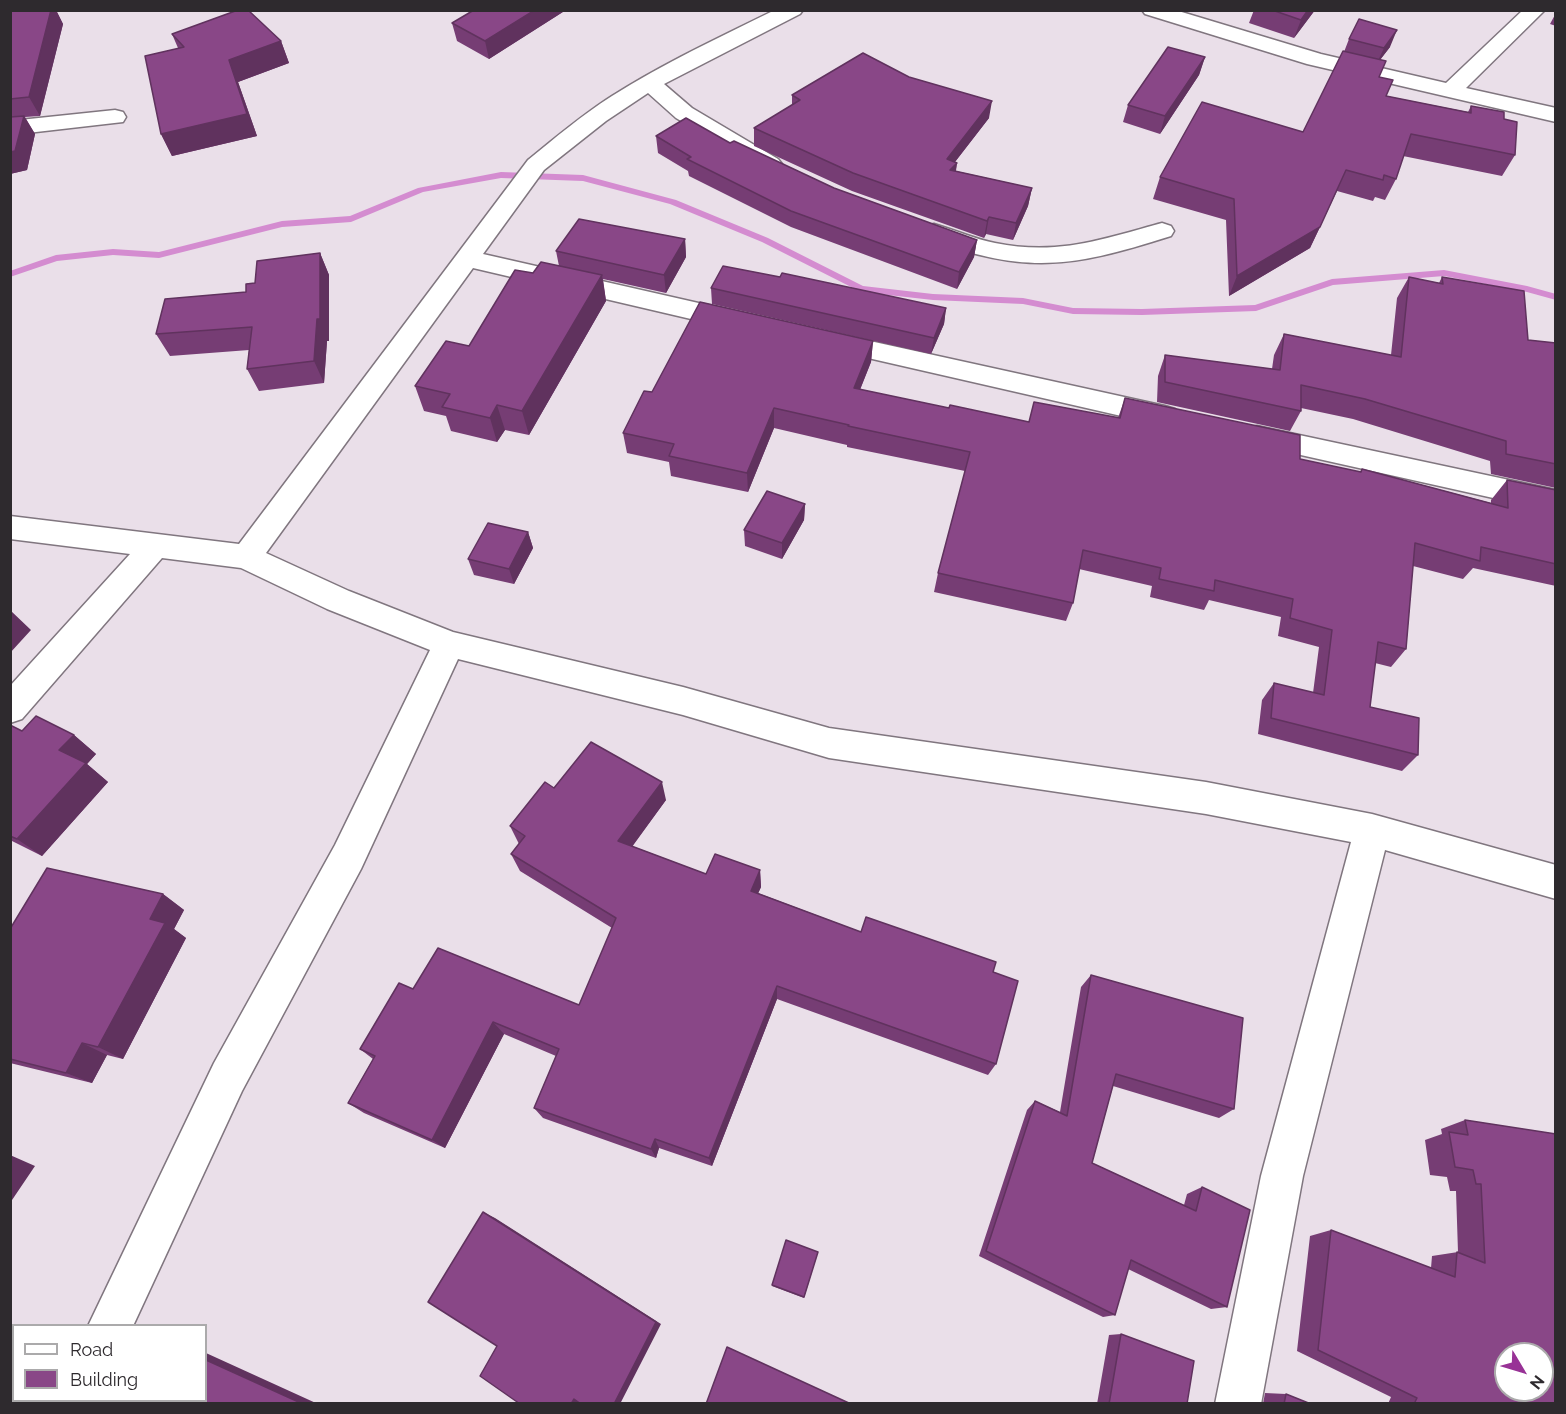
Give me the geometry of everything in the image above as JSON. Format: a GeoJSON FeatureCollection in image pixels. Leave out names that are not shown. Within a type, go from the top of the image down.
{"type":"FeatureCollection","features":[{"type":"Feature","properties":{"kind":"street"},"geometry":{"type":"LineString","coordinates":[[246,557],[536,165],[578,130],[650,83],[793,10]]}},
{"type":"Feature","properties":{"kind":"street"},"geometry":{"type":"LineString","coordinates":[[1152,10],[1315,59],[1556,115]]}},
{"type":"Feature","properties":{"kind":"street"},"geometry":{"type":"LineString","coordinates":[[1451,90],[1534,10]]}},
{"type":"Feature","properties":{"kind":"street"},"geometry":{"type":"LineString","coordinates":[[650,83],[684,113],[788,173]]}},
{"type":"Feature","properties":{"kind":"street"},"geometry":{"type":"LineString","coordinates":[[10,129],[115,117]]}},
{"type":"Feature","properties":{"kind":"street"},"geometry":{"type":"LineString","coordinates":[[908,223],[968,245],[1008,254],[1058,257],[1110,247],[1162,231]]}},
{"type":"Feature","properties":{"kind":"street"},"geometry":{"type":"LineString","coordinates":[[468,259],[765,327]]}},
{"type":"Feature","properties":{"kind":"street"},"geometry":{"type":"LineString","coordinates":[[800,335],[1193,422]]}},
{"type":"Feature","properties":{"kind":"street"},"geometry":{"type":"LineString","coordinates":[[1228,430],[1556,501]]}},
{"type":"Feature","properties":{"kind":"street"},"geometry":{"type":"LineString","coordinates":[[10,527],[246,557],[338,600],[449,644],[661,695],[829,743],[1206,798],[1372,830],[1556,882]]}},
{"type":"Feature","properties":{"kind":"street"},"geometry":{"type":"LineString","coordinates":[[10,709],[154,547]]}},
{"type":"Feature","properties":{"kind":"street"},"geometry":{"type":"LineString","coordinates":[[111,1324],[228,1077],[348,857],[449,644]]}},
{"type":"Feature","properties":{"kind":"street"},"geometry":{"type":"LineString","coordinates":[[1238,1404],[1282,1176],[1372,830]]}},
{"type":"Feature","properties":{"kind":"building"},"geometry":{"type":"Polygon","coordinates":[[[51,10],[29,97],[10,99],[10,11],[51,10]]]}},
{"type":"Feature","properties":{"kind":"building"},"geometry":{"type":"Polygon","coordinates":[[[238,10],[248,10],[281,41],[229,60],[247,114],[161,134],[145,56],[184,47],[172,34],[238,10]]]}},
{"type":"Feature","properties":{"kind":"building"},"geometry":{"type":"Polygon","coordinates":[[[474,10],[535,10],[485,41],[452,23],[474,10]]]}},
{"type":"Feature","properties":{"kind":"building"},"geometry":{"type":"Polygon","coordinates":[[[1272,10],[1308,10],[1301,20],[1272,10]]]}},
{"type":"Feature","properties":{"kind":"building"},"geometry":{"type":"Polygon","coordinates":[[[1359,19],[1397,30],[1384,48],[1349,39],[1359,19]]]}},
{"type":"Feature","properties":{"kind":"building"},"geometry":{"type":"Polygon","coordinates":[[[1168,47],[1205,57],[1165,116],[1128,105],[1168,47]]]}},
{"type":"Feature","properties":{"kind":"building"},"geometry":{"type":"Polygon","coordinates":[[[1343,51],[1386,61],[1379,77],[1393,80],[1386,96],[1471,113],[1471,106],[1504,112],[1504,119],[1517,122],[1515,155],[1411,134],[1396,179],[1384,175],[1383,180],[1346,170],[1320,227],[1237,276],[1234,199],[1160,177],[1202,102],[1303,132],[1343,51]]]}},
{"type":"Feature","properties":{"kind":"building"},"geometry":{"type":"Polygon","coordinates":[[[863,53],[909,77],[992,101],[947,159],[957,163],[950,170],[1032,188],[1016,223],[989,217],[987,221],[853,173],[754,128],[800,100],[792,95],[863,53]]]}},
{"type":"Feature","properties":{"kind":"building"},"geometry":{"type":"Polygon","coordinates":[[[24,116],[15,151],[10,152],[10,117],[24,116]]]}},
{"type":"Feature","properties":{"kind":"building"},"geometry":{"type":"Polygon","coordinates":[[[686,118],[730,143],[734,141],[834,188],[977,240],[959,272],[791,211],[687,159],[691,157],[656,136],[686,118]]]}},
{"type":"Feature","properties":{"kind":"building"},"geometry":{"type":"Polygon","coordinates":[[[579,219],[685,239],[664,275],[556,251],[579,219]]]}},
{"type":"Feature","properties":{"kind":"building"},"geometry":{"type":"Polygon","coordinates":[[[320,253],[320,319],[317,319],[314,361],[247,369],[252,327],[156,334],[165,299],[246,292],[246,284],[255,283],[257,261],[320,253]]]}},
{"type":"Feature","properties":{"kind":"building"},"geometry":{"type":"Polygon","coordinates":[[[541,262],[602,275],[522,411],[497,405],[490,418],[442,407],[450,394],[415,386],[446,341],[469,346],[515,270],[533,273],[541,262]]]}},
{"type":"Feature","properties":{"kind":"building"},"geometry":{"type":"Polygon","coordinates":[[[723,266],[780,277],[782,273],[946,308],[934,338],[711,288],[723,266]]]}},
{"type":"Feature","properties":{"kind":"building"},"geometry":{"type":"Polygon","coordinates":[[[1409,277],[1443,284],[1442,277],[1524,291],[1528,340],[1556,343],[1556,464],[1506,454],[1506,441],[1365,399],[1301,385],[1301,411],[1165,382],[1165,355],[1280,370],[1284,334],[1401,357],[1409,277]]]}},
{"type":"Feature","properties":{"kind":"building"},"geometry":{"type":"Polygon","coordinates":[[[700,302],[873,341],[854,388],[1029,422],[1034,402],[1120,418],[1125,398],[1300,435],[1300,459],[1361,472],[1362,469],[1508,508],[1507,480],[1556,490],[1556,564],[1481,547],[1480,561],[1415,543],[1406,649],[1378,642],[1370,707],[1419,718],[1418,755],[1271,718],[1274,683],[1324,695],[1332,630],[1290,618],[1293,599],[1215,580],[1214,591],[1159,579],[1161,568],[1083,550],[1073,603],[938,573],[970,452],[774,408],[747,473],[669,456],[674,444],[623,433],[644,391],[652,392],[700,302]]]}},
{"type":"Feature","properties":{"kind":"building"},"geometry":{"type":"Polygon","coordinates":[[[767,491],[805,504],[782,543],[744,530],[767,491]]]}},
{"type":"Feature","properties":{"kind":"building"},"geometry":{"type":"Polygon","coordinates":[[[488,523],[528,532],[509,569],[468,559],[488,523]]]}},
{"type":"Feature","properties":{"kind":"building"},"geometry":{"type":"Polygon","coordinates":[[[36,716],[74,735],[59,750],[86,763],[17,839],[10,836],[10,725],[22,731],[36,716]]]}},
{"type":"Feature","properties":{"kind":"building"},"geometry":{"type":"Polygon","coordinates":[[[591,742],[662,782],[618,841],[706,874],[715,854],[760,870],[751,891],[861,932],[866,917],[996,962],[993,972],[1018,981],[996,1064],[777,986],[709,1158],[655,1139],[651,1149],[534,1108],[559,1049],[493,1022],[432,1140],[348,1103],[375,1056],[360,1049],[399,983],[413,989],[438,948],[579,1005],[616,918],[511,854],[525,836],[510,826],[545,782],[554,788],[591,742]]]}},
{"type":"Feature","properties":{"kind":"building"},"geometry":{"type":"Polygon","coordinates":[[[47,868],[163,894],[150,919],[165,923],[98,1047],[82,1043],[66,1073],[10,1059],[10,929],[47,868]]]}},
{"type":"Feature","properties":{"kind":"building"},"geometry":{"type":"Polygon","coordinates":[[[1091,975],[1243,1018],[1234,1109],[1116,1074],[1092,1163],[1196,1211],[1202,1187],[1250,1210],[1227,1307],[1131,1260],[1115,1315],[986,1251],[1035,1101],[1067,1116],[1091,975]]]}},
{"type":"Feature","properties":{"kind":"building"},"geometry":{"type":"Polygon","coordinates":[[[1465,1120],[1556,1134],[1556,1404],[1414,1404],[1417,1398],[1318,1350],[1331,1230],[1455,1277],[1457,1252],[1485,1263],[1481,1184],[1476,1184],[1473,1170],[1455,1167],[1449,1132],[1468,1135],[1465,1120]]]}},
{"type":"Feature","properties":{"kind":"building"},"geometry":{"type":"Polygon","coordinates":[[[483,1212],[656,1322],[614,1404],[581,1404],[574,1399],[571,1404],[520,1404],[480,1376],[497,1346],[428,1302],[483,1212]]]}},
{"type":"Feature","properties":{"kind":"building"},"geometry":{"type":"Polygon","coordinates":[[[786,1240],[818,1252],[804,1297],[772,1285],[786,1240]]]}},
{"type":"Feature","properties":{"kind":"building"},"geometry":{"type":"Polygon","coordinates":[[[1121,1334],[1194,1361],[1187,1404],[1109,1404],[1121,1334]]]}},
{"type":"Feature","properties":{"kind":"building"},"geometry":{"type":"Polygon","coordinates":[[[727,1347],[851,1404],[706,1404],[727,1347]]]}},
{"type":"Feature","properties":{"kind":"building"},"geometry":{"type":"Polygon","coordinates":[[[207,1360],[303,1404],[151,1404],[152,1402],[207,1402],[207,1360]]]}},
{"type":"Feature","properties":{"kind":"building"},"geometry":{"type":"Polygon","coordinates":[[[1286,1394],[1311,1404],[1284,1404],[1286,1394]]]}},
{"type":"Feature","properties":{"kind":"waterway"},"geometry":{"type":"LineString","coordinates":[[10,274],[56,258],[113,252],[159,255],[282,224],[351,219],[421,190],[501,175],[583,178],[673,202],[765,240],[861,289],[933,297],[1023,301],[1073,311],[1142,312],[1256,308],[1332,282],[1444,273],[1556,297]]}}]}
